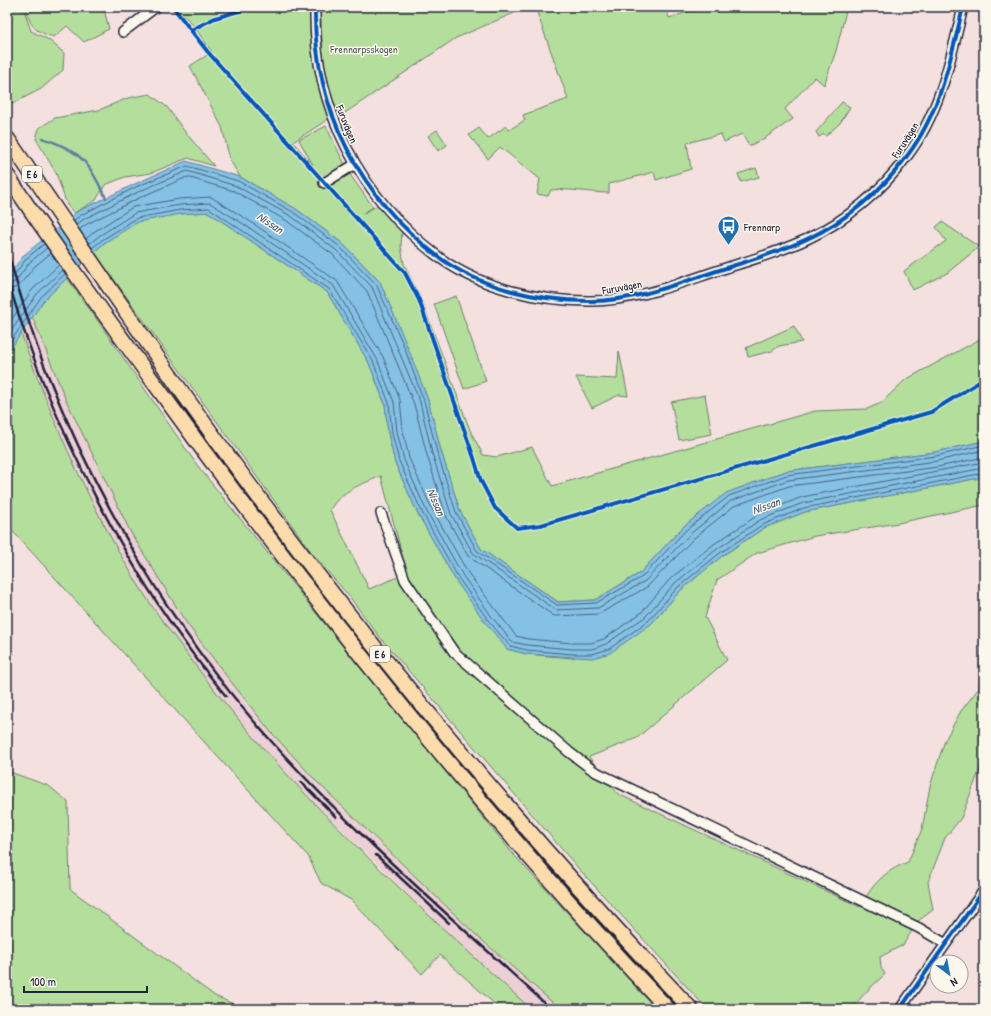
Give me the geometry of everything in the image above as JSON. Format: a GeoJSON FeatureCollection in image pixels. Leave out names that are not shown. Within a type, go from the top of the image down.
{"type":"FeatureCollection","features":[{"type":"Feature","properties":{"kind":"highway","name":"E 6"},"geometry":{"type":"LineString","coordinates":[[7,138],[175,382],[242,475],[379,653],[450,740],[524,826],[691,1009]]}},
{"type":"Feature","properties":{"kind":"highway","name":"E 6"},"geometry":{"type":"LineString","coordinates":[[7,175],[38,222],[229,486],[367,665],[513,839],[668,1009]]}},
{"type":"Feature","properties":{"kind":"street"},"geometry":{"type":"LineString","coordinates":[[123,32],[156,7]]}},
{"type":"Feature","properties":{"kind":"street","name":"Furuvägen"},"geometry":{"type":"LineString","coordinates":[[315,7],[319,57],[326,94],[338,129],[354,165],[382,204],[442,259],[476,278],[510,291],[551,299],[590,301],[622,298],[642,293],[729,267],[798,243],[828,228],[866,201],[908,156],[928,122],[942,87],[963,7]]}},
{"type":"Feature","properties":{"kind":"street"},"geometry":{"type":"LineString","coordinates":[[324,183],[354,165]]}},
{"type":"Feature","properties":{"kind":"street"},"geometry":{"type":"LineString","coordinates":[[381,513],[405,580],[454,652],[588,767],[919,928],[946,944]]}},
{"type":"Feature","properties":{"kind":"street"},"geometry":{"type":"LineString","coordinates":[[900,1009],[984,890]]}},
{"type":"Feature","properties":{"kind":"shaded area"},"geometry":{"type":"Polygon","coordinates":[[[32,316],[65,398],[185,621],[225,674],[270,731],[316,781],[475,934],[560,1009],[531,1009],[450,935],[298,787],[260,746],[207,682],[146,598],[101,520],[50,409],[21,333],[32,316]]]}},
{"type":"Feature","properties":{"kind":"green space"},"geometry":{"type":"Polygon","coordinates":[[[7,7],[23,7],[31,31],[49,40],[64,53],[63,70],[41,89],[12,104],[7,91],[7,7]]]}},
{"type":"Feature","properties":{"kind":"green space"},"geometry":{"type":"Polygon","coordinates":[[[30,7],[101,7],[105,13],[109,29],[84,42],[67,26],[54,37],[39,31],[33,26],[26,11],[30,7]]]}},
{"type":"Feature","properties":{"kind":"green space"},"geometry":{"type":"Polygon","coordinates":[[[176,7],[310,7],[313,57],[330,118],[293,142],[313,165],[299,140],[326,126],[349,173],[373,207],[362,214],[378,205],[402,231],[401,246],[404,264],[422,301],[470,430],[483,455],[497,457],[532,447],[552,486],[815,411],[867,409],[881,403],[905,380],[984,337],[984,441],[935,452],[786,471],[727,493],[683,527],[640,573],[595,600],[558,602],[481,549],[460,511],[441,451],[428,400],[380,282],[342,243],[296,209],[240,177],[230,160],[222,127],[190,66],[212,52],[193,25],[176,7]]]}},
{"type":"Feature","properties":{"kind":"green space","name":"Frennarpsskogen"},"geometry":{"type":"Polygon","coordinates":[[[320,7],[528,7],[456,38],[339,117],[330,92],[323,59],[320,7]]]}},
{"type":"Feature","properties":{"kind":"green space"},"geometry":{"type":"Polygon","coordinates":[[[535,7],[666,7],[669,18],[703,7],[836,7],[836,9],[846,11],[836,51],[824,85],[815,77],[785,109],[793,119],[765,138],[749,146],[742,134],[724,142],[721,134],[687,143],[691,169],[656,180],[654,172],[609,184],[609,193],[551,190],[548,196],[537,194],[540,179],[500,147],[488,159],[469,135],[479,128],[488,139],[506,126],[509,130],[525,120],[523,115],[568,99],[535,7]]]}},
{"type":"Feature","properties":{"kind":"green space"},"geometry":{"type":"Polygon","coordinates":[[[150,94],[167,107],[185,132],[214,166],[188,158],[151,173],[125,177],[105,185],[96,200],[74,213],[67,205],[56,173],[36,139],[39,128],[55,118],[99,110],[128,98],[150,94]]]}},
{"type":"Feature","properties":{"kind":"green space"},"geometry":{"type":"Polygon","coordinates":[[[842,102],[850,107],[840,123],[826,136],[824,134],[819,137],[816,132],[842,102]]]}},
{"type":"Feature","properties":{"kind":"green space"},"geometry":{"type":"Polygon","coordinates":[[[437,130],[447,145],[438,151],[428,136],[437,130]]]}},
{"type":"Feature","properties":{"kind":"green space"},"geometry":{"type":"Polygon","coordinates":[[[756,168],[759,177],[741,182],[738,174],[756,168]]]}},
{"type":"Feature","properties":{"kind":"green space"},"geometry":{"type":"Polygon","coordinates":[[[208,212],[327,292],[369,363],[385,404],[388,433],[395,463],[418,514],[456,581],[507,649],[526,654],[572,658],[651,624],[681,590],[722,556],[764,528],[805,512],[984,477],[984,505],[898,523],[815,536],[757,553],[717,580],[705,617],[727,660],[637,738],[589,757],[618,794],[860,907],[874,885],[885,874],[908,862],[922,829],[930,786],[945,740],[961,711],[979,688],[981,640],[984,630],[984,759],[961,818],[945,838],[928,882],[933,910],[918,921],[903,945],[880,957],[881,968],[885,974],[851,1009],[707,1009],[578,868],[382,640],[348,595],[315,557],[94,252],[114,236],[137,222],[162,216],[208,212]],[[381,476],[359,485],[346,493],[330,510],[369,589],[407,573],[381,476]]]}},
{"type":"Feature","properties":{"kind":"green space"},"geometry":{"type":"Polygon","coordinates":[[[942,222],[979,247],[947,273],[913,290],[904,271],[946,241],[936,227],[942,222]]]}},
{"type":"Feature","properties":{"kind":"green space"},"geometry":{"type":"Polygon","coordinates":[[[67,278],[197,465],[353,659],[514,855],[656,1009],[560,1009],[475,934],[316,781],[270,731],[185,621],[131,533],[65,398],[32,316],[44,300],[67,278]]]}},
{"type":"Feature","properties":{"kind":"green space"},"geometry":{"type":"Polygon","coordinates":[[[456,296],[486,381],[464,389],[434,304],[456,296]]]}},
{"type":"Feature","properties":{"kind":"green space"},"geometry":{"type":"Polygon","coordinates":[[[794,326],[802,342],[779,346],[772,351],[748,357],[746,348],[794,326]]]}},
{"type":"Feature","properties":{"kind":"green space"},"geometry":{"type":"Polygon","coordinates":[[[21,333],[33,367],[61,435],[109,534],[158,615],[217,694],[258,742],[345,835],[437,923],[531,1009],[500,1009],[440,955],[422,974],[351,900],[321,883],[308,856],[7,525],[7,354],[21,333]]]}},
{"type":"Feature","properties":{"kind":"green space"},"geometry":{"type":"Polygon","coordinates":[[[619,351],[628,396],[619,395],[592,408],[576,377],[617,379],[619,351]]]}},
{"type":"Feature","properties":{"kind":"green space"},"geometry":{"type":"Polygon","coordinates":[[[705,395],[712,434],[679,440],[671,402],[705,395]]]}},
{"type":"Feature","properties":{"kind":"green space"},"geometry":{"type":"Polygon","coordinates":[[[7,771],[49,786],[68,802],[70,889],[215,996],[245,1009],[7,1009],[7,771]]]}},
{"type":"Feature","properties":{"kind":"water","name":"Nissan"},"geometry":{"type":"Polygon","coordinates":[[[186,161],[240,177],[296,209],[342,243],[380,282],[428,400],[441,451],[460,511],[481,549],[558,602],[595,600],[640,573],[683,527],[726,493],[786,471],[935,452],[984,441],[984,477],[805,512],[764,528],[722,556],[681,590],[651,624],[610,653],[593,658],[526,654],[507,649],[485,622],[456,581],[418,514],[395,463],[388,433],[385,404],[369,363],[327,292],[208,212],[181,214],[138,222],[104,243],[44,300],[7,354],[7,277],[24,255],[78,211],[186,161]]]}},
{"type":"Feature","properties":{"kind":"waterway"},"geometry":{"type":"LineString","coordinates":[[42,138],[66,148],[82,159],[94,175],[106,198]]}},
{"type":"Feature","properties":{"kind":"railway"},"geometry":{"type":"LineString","coordinates":[[7,250],[41,358],[68,423],[91,472],[143,568],[204,658],[237,701],[272,742],[339,812],[408,879],[551,1009]]}},
{"type":"Feature","properties":{"kind":"railway"},"geometry":{"type":"LineString","coordinates":[[7,277],[24,332],[45,387],[69,443],[96,497],[125,551],[157,602],[190,651],[226,696]]}},
{"type":"Feature","properties":{"kind":"railway"},"geometry":{"type":"LineString","coordinates":[[301,782],[336,817]]}},
{"type":"Feature","properties":{"kind":"railway"},"geometry":{"type":"LineString","coordinates":[[376,855],[449,923]]}},
{"type":"Feature","properties":{"kind":"cycle path"},"geometry":{"type":"LineString","coordinates":[[173,7],[207,51],[405,273],[419,300],[481,481],[495,508],[517,528],[541,525],[931,412],[984,379]]}},
{"type":"Feature","properties":{"kind":"cycle path"},"geometry":{"type":"LineString","coordinates":[[191,30],[215,18],[253,7]]}},
{"type":"Feature","properties":{"kind":"cycle path"},"geometry":{"type":"LineString","coordinates":[[315,7],[317,44],[322,80],[333,115],[347,148],[365,179],[386,208],[412,234],[440,258],[474,277],[511,291],[550,298],[588,301],[624,298],[660,290],[768,254],[798,243],[821,232],[862,204],[875,193],[897,169],[928,122],[949,65],[963,7]]}},
{"type":"Feature","properties":{"kind":"cycle path"},"geometry":{"type":"LineString","coordinates":[[900,1009],[984,890]]}},
{"type":"Feature","properties":{"kind":"place","name":"Frennarp"},"geometry":{"type":"Point","coordinates":[728,246]}}]}
